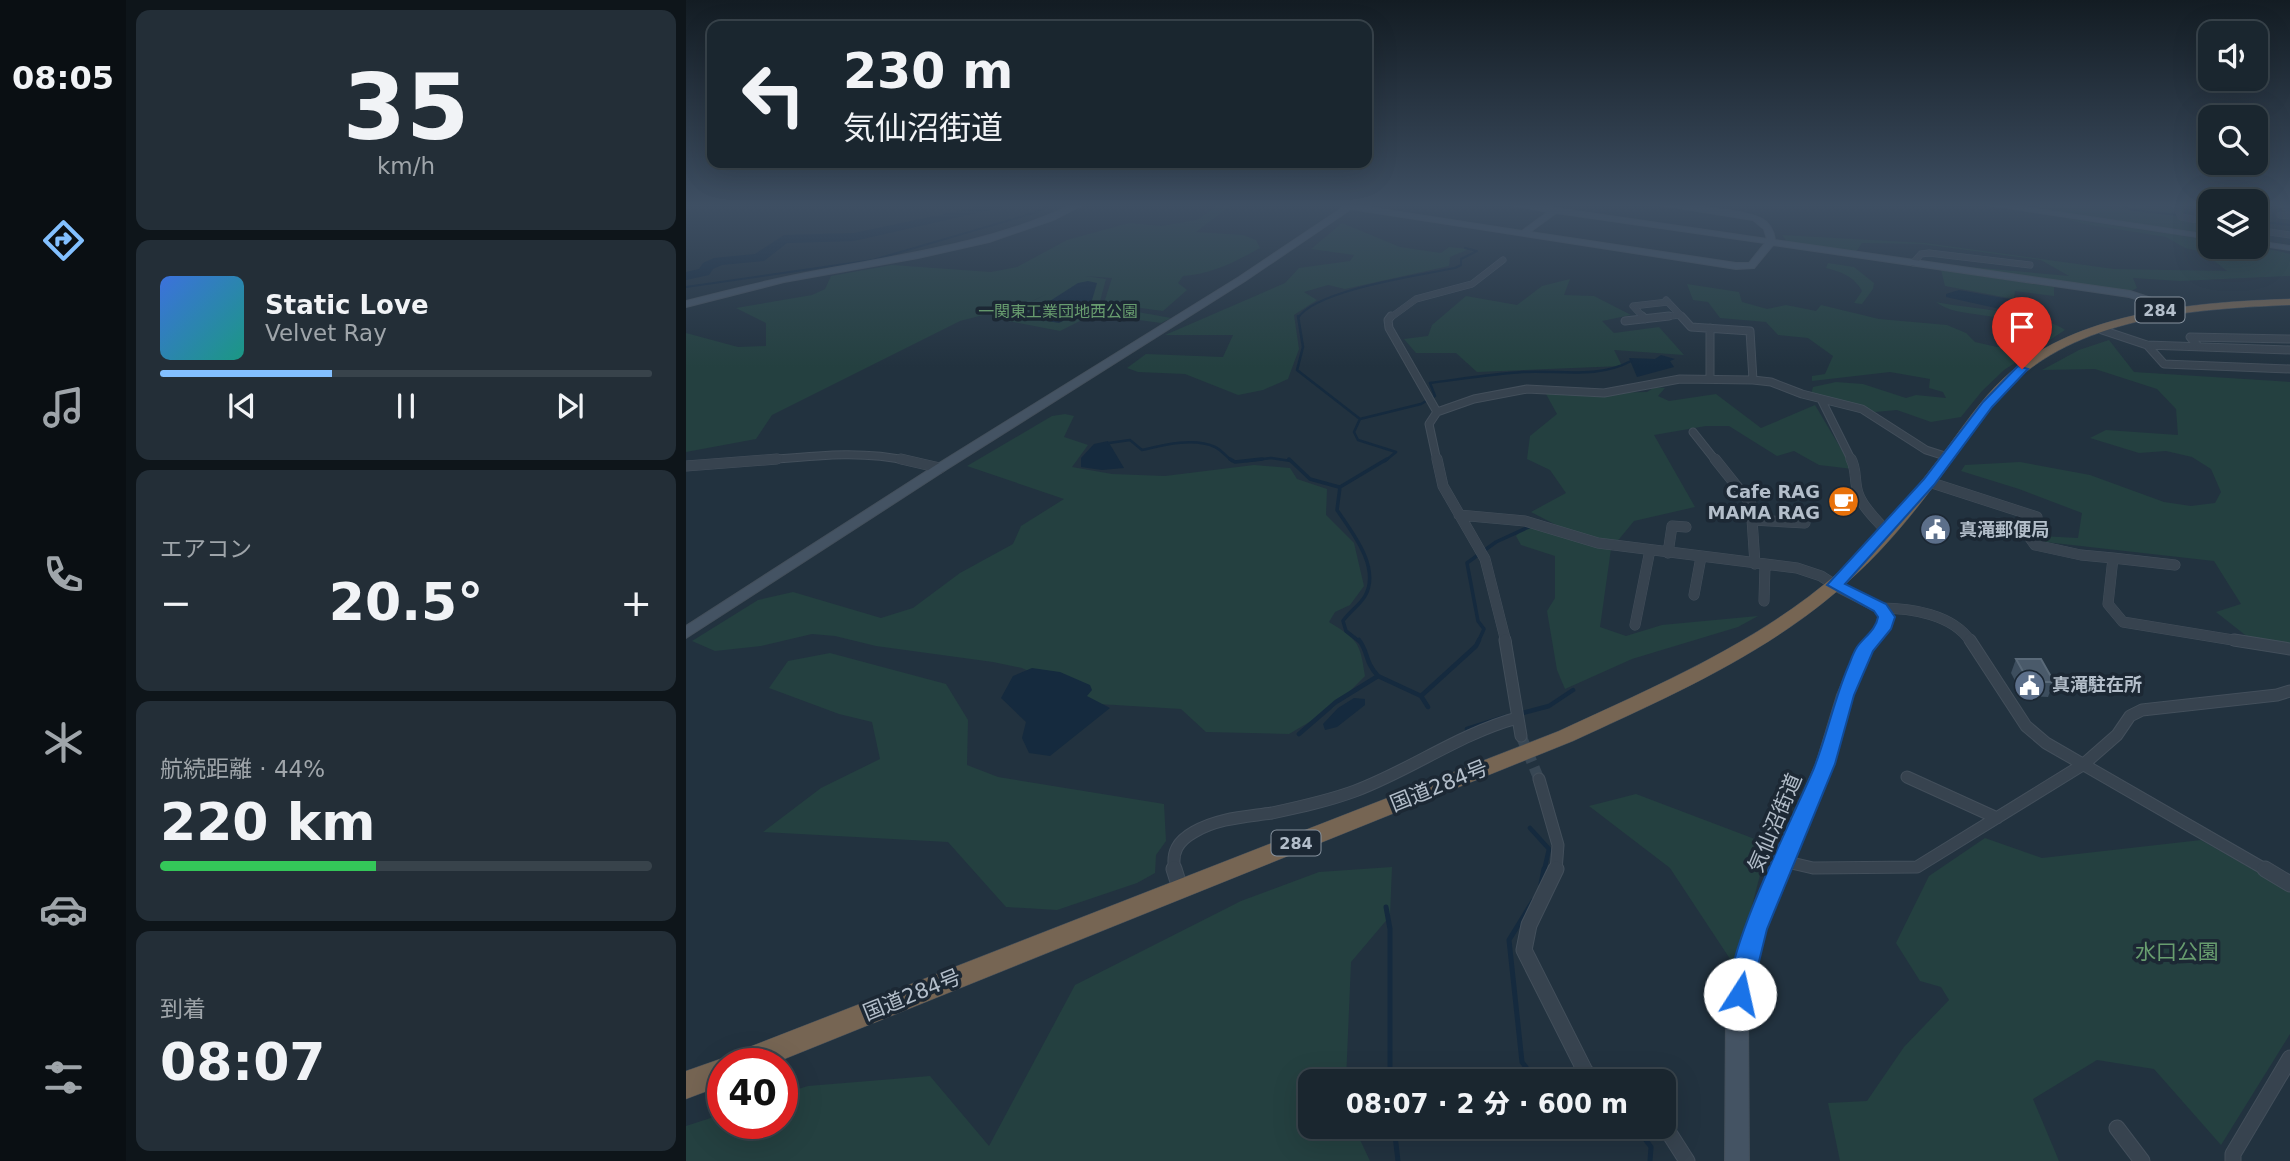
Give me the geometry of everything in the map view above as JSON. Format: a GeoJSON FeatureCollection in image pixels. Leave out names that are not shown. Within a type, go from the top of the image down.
{"type":"FeatureCollection","features":[{"type":"Feature","properties":{"kind":"highway","name":"国道284号"},"geometry":{"type":"LineString","coordinates":[[2040,358],[2047,350],[2072,336],[2178,309],[2290,300]]}},
{"type":"Feature","properties":{"kind":"highway","name":"国道284号"},"geometry":{"type":"LineString","coordinates":[[779,1048],[1566,736],[1699,673],[1785,623],[1835,585],[1929,482],[2010,379],[2040,358],[2079,338],[2178,309]]}},
{"type":"Feature","properties":{"kind":"highway"},"geometry":{"type":"LineString","coordinates":[[686,1085],[707,1077]]}},
{"type":"Feature","properties":{"kind":"street"},"geometry":{"type":"LineString","coordinates":[[686,304],[797,276],[900,258]]}},
{"type":"Feature","properties":{"kind":"street"},"geometry":{"type":"LineString","coordinates":[[686,633],[940,468],[1273,258]]}},
{"type":"Feature","properties":{"kind":"street"},"geometry":{"type":"LineString","coordinates":[[1686,258],[1751,266],[1758,258]]}},
{"type":"Feature","properties":{"kind":"street"},"geometry":{"type":"LineString","coordinates":[[1880,258],[2130,294],[2178,309]]}},
{"type":"Feature","properties":{"kind":"street"},"geometry":{"type":"LineString","coordinates":[[1913,263],[1917,258]]}},
{"type":"Feature","properties":{"kind":"street"},"geometry":{"type":"LineString","coordinates":[[1973,258],[2030,265]]}},
{"type":"Feature","properties":{"kind":"street"},"geometry":{"type":"LineString","coordinates":[[1437,412],[1389,328],[1388,320],[1393,313],[1419,296],[1474,284],[1503,260]]}},
{"type":"Feature","properties":{"kind":"street"},"geometry":{"type":"LineString","coordinates":[[1645,319],[1633,306],[1667,301],[1691,327],[1750,331],[1752,380]]}},
{"type":"Feature","properties":{"kind":"street"},"geometry":{"type":"LineString","coordinates":[[1625,321],[1680,315]]}},
{"type":"Feature","properties":{"kind":"street"},"geometry":{"type":"LineString","coordinates":[[1710,328],[1710,378]]}},
{"type":"Feature","properties":{"kind":"street"},"geometry":{"type":"LineString","coordinates":[[2102,330],[2147,345],[2290,350]]}},
{"type":"Feature","properties":{"kind":"street"},"geometry":{"type":"LineString","coordinates":[[2199,347],[2190,337],[2290,339]]}},
{"type":"Feature","properties":{"kind":"street"},"geometry":{"type":"LineString","coordinates":[[2147,345],[2164,364],[2290,369]]}},
{"type":"Feature","properties":{"kind":"street"},"geometry":{"type":"LineString","coordinates":[[1521,736],[1510,661],[1485,559],[1443,486],[1433,449],[1429,424],[1437,412],[1474,399],[1527,389],[1625,391],[1681,379],[1752,380],[1771,382],[1821,400],[1862,409],[1926,450],[1948,457]]}},
{"type":"Feature","properties":{"kind":"street"},"geometry":{"type":"LineString","coordinates":[[1821,400],[1856,468],[1854,481],[1859,497],[1886,531]]}},
{"type":"Feature","properties":{"kind":"street"},"geometry":{"type":"LineString","coordinates":[[1693,432],[1751,503],[1764,601]]}},
{"type":"Feature","properties":{"kind":"street"},"geometry":{"type":"LineString","coordinates":[[686,466],[842,454],[893,457],[940,468]]}},
{"type":"Feature","properties":{"kind":"street"},"geometry":{"type":"LineString","coordinates":[[1929,482],[2037,517],[2030,538],[2035,545],[2081,555],[2175,565]]}},
{"type":"Feature","properties":{"kind":"street"},"geometry":{"type":"LineString","coordinates":[[1459,515],[1525,521],[1598,543],[1797,568],[1821,576],[1880,608],[1894,607],[1924,612],[1955,626],[1968,637],[2026,726],[2046,743],[2290,884]]}},
{"type":"Feature","properties":{"kind":"street"},"geometry":{"type":"LineString","coordinates":[[1752,520],[1805,523]]}},
{"type":"Feature","properties":{"kind":"street"},"geometry":{"type":"LineString","coordinates":[[1668,553],[1672,526],[1686,527]]}},
{"type":"Feature","properties":{"kind":"street"},"geometry":{"type":"LineString","coordinates":[[1636,625],[1650,550]]}},
{"type":"Feature","properties":{"kind":"street"},"geometry":{"type":"LineString","coordinates":[[1694,596],[1701,557]]}},
{"type":"Feature","properties":{"kind":"street"},"geometry":{"type":"LineString","coordinates":[[2113,558],[2108,604],[2123,622],[2290,649]]}},
{"type":"Feature","properties":{"kind":"street","name":"気仙沼街道"},"geometry":{"type":"LineString","coordinates":[[1737,1161],[1737,1015],[1743,973],[1755,929],[1825,764],[1845,695],[1865,649],[1885,625],[1886,617],[1880,608]]}},
{"type":"Feature","properties":{"kind":"street"},"geometry":{"type":"LineString","coordinates":[[1783,861],[1813,868],[1917,867],[2084,764],[2117,735],[2130,716],[2142,710],[2277,695],[2290,691]]}},
{"type":"Feature","properties":{"kind":"street"},"geometry":{"type":"LineString","coordinates":[[1180,888],[1172,859],[1173,852],[1177,845],[1196,830],[1222,820],[1282,811],[1373,784],[1471,732],[1517,718]]}},
{"type":"Feature","properties":{"kind":"street"},"geometry":{"type":"LineString","coordinates":[[1907,777],[1997,818]]}},
{"type":"Feature","properties":{"kind":"street"},"geometry":{"type":"LineString","coordinates":[[1538,779],[1559,852],[1556,868],[1524,935],[1524,950],[1585,1069]]}},
{"type":"Feature","properties":{"kind":"street"},"geometry":{"type":"LineString","coordinates":[[2233,1161],[2233,1154],[2290,1058]]}},
{"type":"Feature","properties":{"kind":"street"},"geometry":{"type":"LineString","coordinates":[[2117,1128],[2142,1161]]}},
{"type":"Feature","properties":{"kind":"street"},"geometry":{"type":"LineString","coordinates":[[1673,1139],[1687,1161]]}},
{"type":"Feature","properties":{"kind":"green space","name":"一関東工業団地西公園"},"geometry":{"type":"Polygon","coordinates":[[[1033,258],[1240,258],[1214,270],[1183,276],[1178,283],[1187,290],[1163,311],[1104,303],[1112,278],[1085,276],[1106,279],[1099,305],[1171,318],[1161,323],[1094,314],[1060,331],[997,319],[1047,294],[1001,316],[987,314],[960,321],[772,415],[756,439],[686,452],[686,333],[738,347],[766,346],[766,323],[736,308],[812,295],[825,289],[831,276],[892,265],[991,272],[1017,267],[1033,258]]]}},
{"type":"Feature","properties":{"kind":"green space"},"geometry":{"type":"Polygon","coordinates":[[[1352,258],[1450,258],[1449,266],[1345,289],[1328,285],[1304,292],[1317,300],[1294,315],[1299,349],[1288,379],[1263,390],[1238,395],[1185,374],[1138,372],[1127,368],[1146,354],[1223,357],[1233,335],[1165,335],[1285,283],[1299,268],[1350,261],[1352,258]]]}},
{"type":"Feature","properties":{"kind":"green space"},"geometry":{"type":"Polygon","coordinates":[[[2027,258],[2035,258],[2114,269],[2227,271],[2212,259],[2290,258],[2290,276],[2180,281],[2133,278],[2137,288],[2129,292],[1936,264],[2069,276],[2041,260],[2027,258]]]}},
{"type":"Feature","properties":{"kind":"green space"},"geometry":{"type":"Polygon","coordinates":[[[1828,263],[1854,267],[1874,283],[1873,289],[1862,304],[1854,303],[1862,291],[1859,286],[1847,275],[1826,268],[1828,263]]]}},
{"type":"Feature","properties":{"kind":"green space"},"geometry":{"type":"Polygon","coordinates":[[[1941,270],[2054,287],[2054,296],[2015,291],[2014,299],[1945,286],[1941,270]]]}},
{"type":"Feature","properties":{"kind":"green space"},"geometry":{"type":"Polygon","coordinates":[[[1570,279],[1564,295],[1594,296],[1631,315],[1602,321],[1614,333],[1659,327],[1684,355],[1614,350],[1622,366],[1477,372],[1456,353],[1416,353],[1404,339],[1428,336],[1432,325],[1466,296],[1517,305],[1542,286],[1570,279]]]}},
{"type":"Feature","properties":{"kind":"green space"},"geometry":{"type":"Polygon","coordinates":[[[1687,284],[1739,292],[1742,302],[1767,309],[1786,305],[1816,311],[1821,305],[1879,319],[1947,325],[1966,333],[1975,342],[1997,347],[2022,344],[2023,333],[2004,320],[1957,311],[1936,302],[2022,315],[2065,330],[2004,370],[1961,417],[1931,422],[1897,410],[1875,412],[1811,394],[1813,387],[1836,382],[1863,384],[1906,398],[1916,395],[1946,398],[1943,392],[1929,388],[1930,379],[1890,372],[1812,381],[1812,376],[1825,374],[1833,356],[1808,338],[1778,335],[1766,322],[1720,318],[1708,302],[1693,300],[1687,284]]]}},
{"type":"Feature","properties":{"kind":"green space"},"geometry":{"type":"Polygon","coordinates":[[[2109,340],[2134,372],[2290,382],[2290,646],[2249,638],[2216,612],[2241,604],[2214,561],[2028,540],[2040,536],[2078,538],[2082,513],[1961,471],[1965,465],[2020,462],[2090,475],[2164,502],[2191,506],[2215,503],[2221,492],[2211,469],[2192,457],[2166,451],[2139,453],[2090,438],[2106,430],[2178,435],[2176,409],[2157,389],[2095,369],[2042,370],[2079,350],[2109,340]]]}},
{"type":"Feature","properties":{"kind":"green space"},"geometry":{"type":"Polygon","coordinates":[[[1655,387],[1665,388],[1658,396],[1669,401],[1716,394],[1761,428],[1815,405],[1853,469],[1819,465],[1794,451],[1777,456],[1729,426],[1706,426],[1654,435],[1695,507],[1634,521],[1611,549],[1600,627],[1626,636],[1662,625],[1758,616],[1738,627],[1632,659],[1565,689],[1557,670],[1547,611],[1555,598],[1555,556],[1521,545],[1516,536],[1524,528],[1560,527],[1531,512],[1566,493],[1550,470],[1527,459],[1530,436],[1557,414],[1546,394],[1647,392],[1655,387]]]}},
{"type":"Feature","properties":{"kind":"green space"},"geometry":{"type":"Polygon","coordinates":[[[1052,416],[1074,416],[1064,437],[1088,445],[1072,467],[1112,474],[1165,476],[1254,465],[1290,468],[1297,479],[1327,489],[1326,515],[1354,543],[1364,586],[1350,605],[1335,612],[1329,622],[1356,643],[1365,676],[1333,708],[1289,734],[1206,732],[1181,709],[1099,704],[1022,668],[993,662],[812,634],[761,646],[715,651],[692,641],[758,600],[793,592],[881,618],[913,608],[960,573],[1013,544],[1021,526],[1064,499],[967,466],[1052,416]]]}},
{"type":"Feature","properties":{"kind":"green space"},"geometry":{"type":"Polygon","coordinates":[[[830,653],[946,684],[968,720],[967,765],[998,777],[1164,804],[1166,841],[1156,855],[1155,873],[1137,883],[1057,910],[1006,907],[948,842],[763,832],[821,788],[880,759],[872,722],[839,714],[769,688],[788,661],[830,653]]]}},
{"type":"Feature","properties":{"kind":"green space"},"geometry":{"type":"Polygon","coordinates":[[[1636,794],[1768,844],[1736,968],[1670,868],[1589,806],[1636,794]]]}},
{"type":"Feature","properties":{"kind":"green space","name":"水口公園"},"geometry":{"type":"Polygon","coordinates":[[[1985,838],[2042,858],[2201,840],[2290,891],[2290,1034],[2221,1145],[2154,1069],[2097,1060],[2033,1099],[2059,1161],[1840,1161],[1828,1103],[1867,1101],[1904,1047],[1949,1000],[1941,987],[1920,981],[1896,943],[1929,876],[1985,838]]]}},
{"type":"Feature","properties":{"kind":"green space"},"geometry":{"type":"Polygon","coordinates":[[[1392,867],[1390,916],[1351,962],[1347,1069],[1298,1069],[1298,1139],[1360,1139],[1370,1161],[686,1161],[686,1126],[707,1119],[707,1139],[798,1139],[798,1089],[930,1076],[989,1146],[1075,985],[1241,901],[1319,872],[1392,867]]]}},
{"type":"Feature","properties":{"kind":"water"},"geometry":{"type":"Polygon","coordinates":[[[1078,283],[1097,283],[1090,307],[1059,323],[1025,317],[1078,283]]]}},
{"type":"Feature","properties":{"kind":"water"},"geometry":{"type":"Polygon","coordinates":[[[1959,290],[2020,301],[2021,310],[2009,311],[1946,297],[1946,294],[1959,290]]]}},
{"type":"Feature","properties":{"kind":"water"},"geometry":{"type":"Polygon","coordinates":[[[1661,355],[1675,359],[1670,361],[1674,367],[1637,377],[1629,358],[1655,359],[1661,355]]]}},
{"type":"Feature","properties":{"kind":"water"},"geometry":{"type":"Polygon","coordinates":[[[1108,441],[1124,468],[1102,470],[1081,467],[1081,458],[1094,444],[1108,441]]]}},
{"type":"Feature","properties":{"kind":"water"},"geometry":{"type":"Polygon","coordinates":[[[1032,668],[1060,672],[1090,685],[1092,690],[1087,696],[1110,708],[1050,756],[1029,753],[1022,738],[1026,722],[1001,698],[1013,676],[1032,668]]]}},
{"type":"Feature","properties":{"kind":"water"},"geometry":{"type":"Polygon","coordinates":[[[1354,698],[1365,699],[1365,705],[1337,727],[1325,730],[1323,724],[1338,708],[1354,698]]]}},
{"type":"Feature","properties":{"kind":"building"},"geometry":{"type":"Polygon","coordinates":[[[2016,659],[2041,659],[2054,682],[2029,682],[2016,659]]]}},
{"type":"Feature","properties":{"kind":"waterway"},"geometry":{"type":"LineString","coordinates":[[686,276],[704,272],[708,266],[719,261],[757,258]]}},
{"type":"Feature","properties":{"kind":"waterway"},"geometry":{"type":"LineString","coordinates":[[686,287],[879,258]]}},
{"type":"Feature","properties":{"kind":"waterway"},"geometry":{"type":"LineString","coordinates":[[1298,318],[1308,308],[1325,299],[1370,285],[1455,268],[1461,265],[1463,258]]}},
{"type":"Feature","properties":{"kind":"waterway"},"geometry":{"type":"LineString","coordinates":[[1298,318],[1303,347],[1297,370],[1360,419]]}},
{"type":"Feature","properties":{"kind":"waterway"},"geometry":{"type":"LineString","coordinates":[[1360,419],[1421,404],[1435,396],[1430,383],[1523,372],[1592,372],[1618,367],[1631,361]]}},
{"type":"Feature","properties":{"kind":"waterway"},"geometry":{"type":"LineString","coordinates":[[1360,419],[1354,432],[1358,440],[1396,452],[1385,461]]}},
{"type":"Feature","properties":{"kind":"waterway"},"geometry":{"type":"LineString","coordinates":[[1109,443],[1130,440],[1142,450],[1178,443],[1207,444],[1232,461]]}},
{"type":"Feature","properties":{"kind":"waterway"},"geometry":{"type":"LineString","coordinates":[[1247,461],[1271,458],[1291,461]]}},
{"type":"Feature","properties":{"kind":"waterway"},"geometry":{"type":"LineString","coordinates":[[1230,459],[1235,462],[1262,459]]}},
{"type":"Feature","properties":{"kind":"waterway"},"geometry":{"type":"LineString","coordinates":[[1289,459],[1310,479],[1339,487]]}},
{"type":"Feature","properties":{"kind":"waterway"},"geometry":{"type":"LineString","coordinates":[[1360,642],[1346,631],[1343,621],[1365,596],[1369,574],[1363,551],[1337,510],[1340,487],[1387,459]]}},
{"type":"Feature","properties":{"kind":"waterway"},"geometry":{"type":"LineString","coordinates":[[1478,642],[1484,629],[1478,621],[1467,563],[1496,542],[1531,526]]}},
{"type":"Feature","properties":{"kind":"waterway"},"geometry":{"type":"LineString","coordinates":[[1359,640],[1378,676]]}},
{"type":"Feature","properties":{"kind":"waterway"},"geometry":{"type":"LineString","coordinates":[[1421,696],[1478,642]]}},
{"type":"Feature","properties":{"kind":"waterway"},"geometry":{"type":"LineString","coordinates":[[1299,734],[1336,702],[1378,676]]}},
{"type":"Feature","properties":{"kind":"waterway"},"geometry":{"type":"LineString","coordinates":[[1378,676],[1421,696]]}},
{"type":"Feature","properties":{"kind":"waterway"},"geometry":{"type":"LineString","coordinates":[[1519,714],[1549,706],[1573,690]]}},
{"type":"Feature","properties":{"kind":"waterway"},"geometry":{"type":"LineString","coordinates":[[1421,696],[1428,707]]}},
{"type":"Feature","properties":{"kind":"waterway"},"geometry":{"type":"LineString","coordinates":[[1467,729],[1505,717]]}},
{"type":"Feature","properties":{"kind":"waterway"},"geometry":{"type":"LineString","coordinates":[[1530,828],[1549,849],[1544,871]]}},
{"type":"Feature","properties":{"kind":"waterway"},"geometry":{"type":"LineString","coordinates":[[1541,884],[1544,869]]}},
{"type":"Feature","properties":{"kind":"waterway"},"geometry":{"type":"LineString","coordinates":[[1527,1069],[1522,1062],[1509,940],[1533,901]]}},
{"type":"Feature","properties":{"kind":"waterway"},"geometry":{"type":"LineString","coordinates":[[1386,907],[1390,929],[1390,1069]]}},
{"type":"Feature","properties":{"kind":"waterway"},"geometry":{"type":"LineString","coordinates":[[1395,1139],[1398,1161]]}},
{"type":"Feature","properties":{"kind":"waterway"},"geometry":{"type":"LineString","coordinates":[[1645,1139],[1651,1147],[1650,1161]]}},
{"type":"Feature","properties":{"kind":"tunnel"},"geometry":{"type":"LineString","coordinates":[[1521,736],[1539,779]]}},
{"type":"Feature","properties":{"kind":"place","name":"Cafe RAG MAMA RAG"},"geometry":{"type":"Point","coordinates":[1843,502]}},
{"type":"Feature","properties":{"kind":"place","name":"真滝郵便局"},"geometry":{"type":"Point","coordinates":[1936,530]}},
{"type":"Feature","properties":{"kind":"place","name":"真滝駐在所"},"geometry":{"type":"Point","coordinates":[2029,685]}},
{"type":"Feature","properties":{"kind":"route"},"geometry":{"type":"LineString","coordinates":[[1740,994],[1755,929],[1825,764],[1845,695],[1865,649],[1885,625],[1886,617],[1880,608],[1835,585],[1929,482],[1987,405],[2022,369]]}}]}
